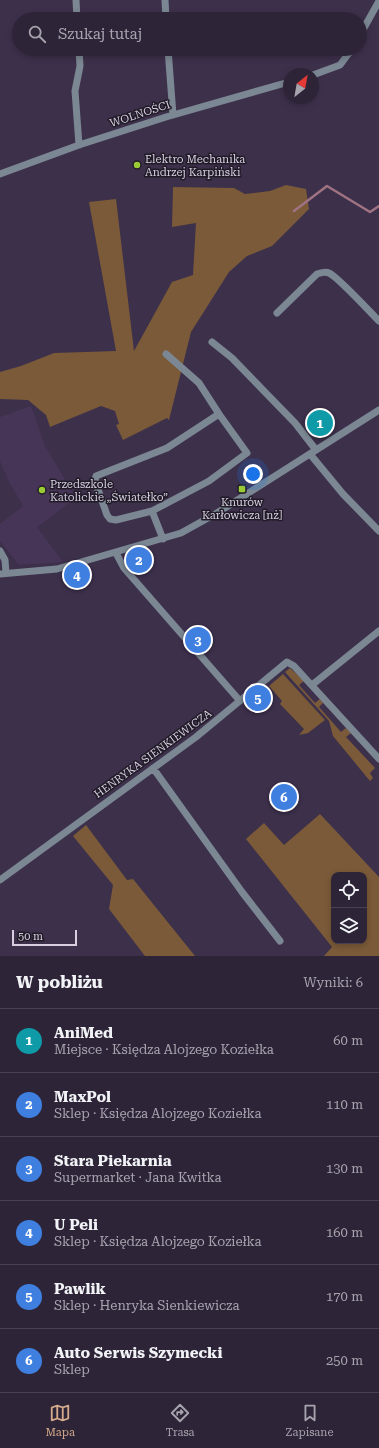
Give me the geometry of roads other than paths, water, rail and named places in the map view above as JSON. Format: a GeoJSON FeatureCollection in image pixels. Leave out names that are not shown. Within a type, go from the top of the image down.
{"type":"FeatureCollection","features":[{"type":"Feature","properties":{"kind":"street"},"geometry":{"type":"LineString","coordinates":[[76,0],[77,12]]}},
{"type":"Feature","properties":{"kind":"street"},"geometry":{"type":"LineString","coordinates":[[165,0],[166,12]]}},
{"type":"Feature","properties":{"kind":"street"},"geometry":{"type":"LineString","coordinates":[[367,22],[379,1]]}},
{"type":"Feature","properties":{"kind":"street"},"geometry":{"type":"LineString","coordinates":[[79,56],[80,66],[75,91],[79,145]]}},
{"type":"Feature","properties":{"kind":"street"},"geometry":{"type":"LineString","coordinates":[[168,56],[172,115]]}},
{"type":"Feature","properties":{"kind":"street"},"geometry":{"type":"LineString","coordinates":[[319,72],[340,66],[347,56]]}},
{"type":"Feature","properties":{"kind":"street","name":"WOLNOŚCI"},"geometry":{"type":"LineString","coordinates":[[0,174],[79,145],[172,115],[283,84]]}},
{"type":"Feature","properties":{"kind":"street"},"geometry":{"type":"LineString","coordinates":[[277,313],[317,274],[323,272],[329,273],[337,280],[379,321]]}},
{"type":"Feature","properties":{"kind":"street"},"geometry":{"type":"LineString","coordinates":[[212,342],[232,358],[295,423],[313,452],[343,494],[379,531]]}},
{"type":"Feature","properties":{"kind":"street"},"geometry":{"type":"LineString","coordinates":[[166,354],[199,383],[247,453],[209,481],[152,511],[116,520],[110,519],[107,515],[95,481],[96,476],[167,448],[219,414]]}},
{"type":"Feature","properties":{"kind":"street"},"geometry":{"type":"LineString","coordinates":[[0,551],[5,560],[3,573],[57,570],[181,533],[217,513],[379,410]]}},
{"type":"Feature","properties":{"kind":"street"},"geometry":{"type":"LineString","coordinates":[[152,511],[163,539]]}},
{"type":"Feature","properties":{"kind":"street"},"geometry":{"type":"LineString","coordinates":[[116,553],[122,566],[240,701]]}},
{"type":"Feature","properties":{"kind":"street"},"geometry":{"type":"LineString","coordinates":[[312,685],[377,636]]}},
{"type":"Feature","properties":{"kind":"street","name":"HENRYKA SIENKIEWICZA"},"geometry":{"type":"LineString","coordinates":[[0,880],[201,734],[287,662],[292,664],[312,685],[379,759]]}},
{"type":"Feature","properties":{"kind":"street"},"geometry":{"type":"LineString","coordinates":[[154,768],[237,886],[280,941]]}},
{"type":"Feature","properties":{"kind":"waterway"},"geometry":{"type":"LineString","coordinates":[[294,211],[327,186],[370,212],[379,206]]}},
{"type":"Feature","properties":{"kind":"place","name":"Elektro Mechanika Andrzej Karpiński"},"geometry":{"type":"Point","coordinates":[137,165]}},
{"type":"Feature","properties":{"kind":"place","name":"AniMed"},"geometry":{"type":"Point","coordinates":[320,423]}},
{"type":"Feature","properties":{"kind":"place","name":"Knurów Karłowicza [nż]"},"geometry":{"type":"Point","coordinates":[242,489]}},
{"type":"Feature","properties":{"kind":"place","name":"Przedszkole Katolickie „Światełko”"},"geometry":{"type":"Point","coordinates":[42,490]}},
{"type":"Feature","properties":{"kind":"place","name":"MaxPol"},"geometry":{"type":"Point","coordinates":[139,560]}},
{"type":"Feature","properties":{"kind":"place","name":"U Peli"},"geometry":{"type":"Point","coordinates":[77,575]}},
{"type":"Feature","properties":{"kind":"place","name":"Stara Piekarnia"},"geometry":{"type":"Point","coordinates":[198,640]}},
{"type":"Feature","properties":{"kind":"place","name":"Pawlik"},"geometry":{"type":"Point","coordinates":[258,698]}},
{"type":"Feature","properties":{"kind":"place","name":"Auto Serwis Szymecki"},"geometry":{"type":"Point","coordinates":[284,797]}}]}
